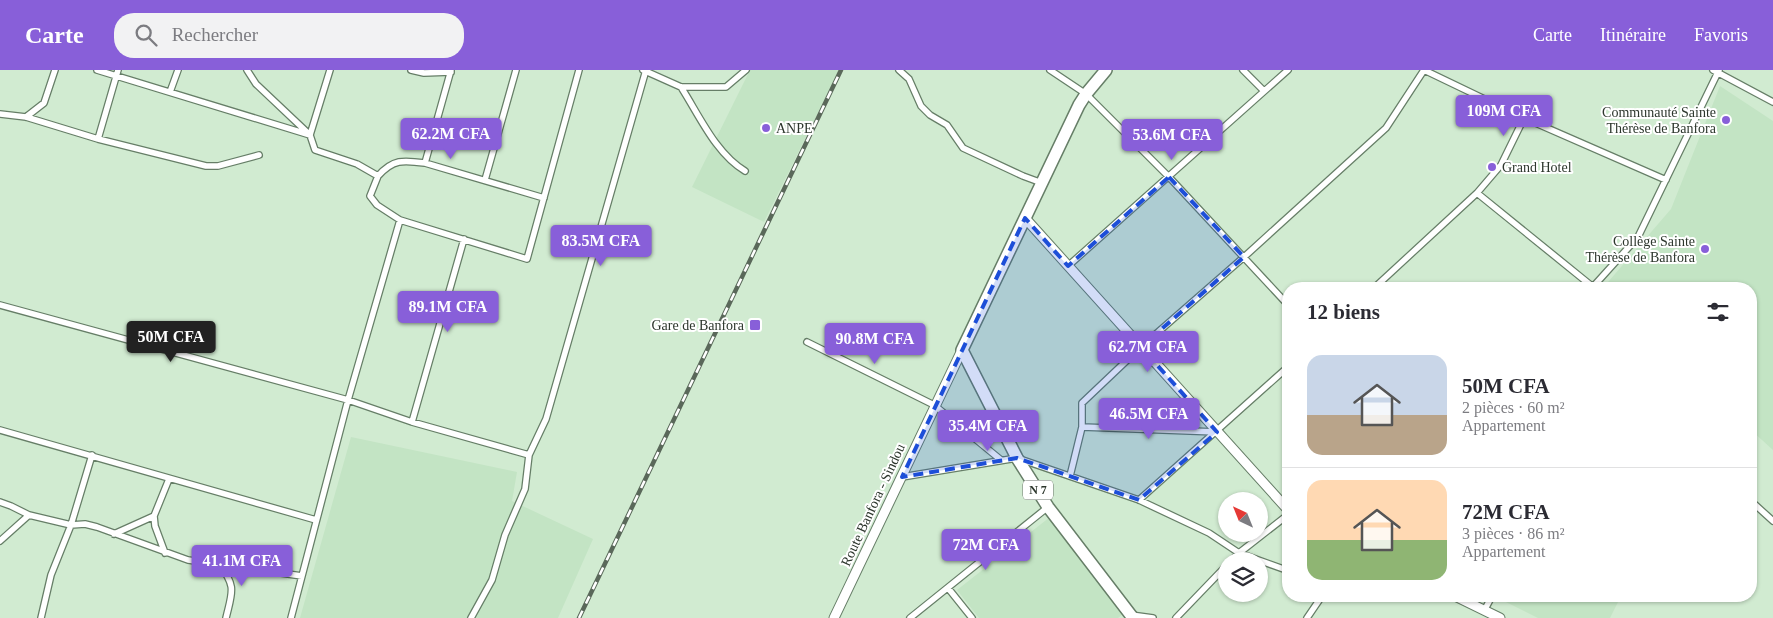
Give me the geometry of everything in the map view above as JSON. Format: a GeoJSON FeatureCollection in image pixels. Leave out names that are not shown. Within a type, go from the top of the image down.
{"type":"FeatureCollection","features":[{"type":"Feature","properties":{"kind":"highway"},"geometry":{"type":"LineString","coordinates":[[962,350],[1079,105],[1106,70]]}},
{"type":"Feature","properties":{"kind":"highway","name":"N 7"},"geometry":{"type":"LineString","coordinates":[[962,350],[1017,458],[1048,507],[1130,617]]}},
{"type":"Feature","properties":{"kind":"main road"},"geometry":{"type":"LineString","coordinates":[[1025,218],[1282,505]]}},
{"type":"Feature","properties":{"kind":"main road","name":"Route Banfora - Sindou"},"geometry":{"type":"LineString","coordinates":[[834,618],[902,477],[934,405],[962,350]]}},
{"type":"Feature","properties":{"kind":"main road"},"geometry":{"type":"LineString","coordinates":[[1467,602],[1500,618]]}},
{"type":"Feature","properties":{"kind":"street"},"geometry":{"type":"LineString","coordinates":[[26,117],[44,103],[55,70]]}},
{"type":"Feature","properties":{"kind":"street"},"geometry":{"type":"LineString","coordinates":[[97,70],[118,73],[170,92],[310,136]]}},
{"type":"Feature","properties":{"kind":"street"},"geometry":{"type":"LineString","coordinates":[[170,92],[178,70]]}},
{"type":"Feature","properties":{"kind":"street"},"geometry":{"type":"LineString","coordinates":[[247,70],[256,84],[310,136],[315,150],[357,164],[378,176]]}},
{"type":"Feature","properties":{"kind":"street"},"geometry":{"type":"LineString","coordinates":[[310,136],[330,70]]}},
{"type":"Feature","properties":{"kind":"street"},"geometry":{"type":"LineString","coordinates":[[410,70],[424,73],[451,71],[424,163]]}},
{"type":"Feature","properties":{"kind":"street"},"geometry":{"type":"LineString","coordinates":[[485,180],[516,70]]}},
{"type":"Feature","properties":{"kind":"street"},"geometry":{"type":"LineString","coordinates":[[544,198],[424,163],[397,162],[388,165],[378,176],[370,196],[377,205],[400,220],[527,260],[544,198],[579,70]]}},
{"type":"Feature","properties":{"kind":"street"},"geometry":{"type":"LineString","coordinates":[[471,618],[492,580],[505,535],[525,489],[529,454],[546,419],[645,70],[681,87],[726,87],[746,70]]}},
{"type":"Feature","properties":{"kind":"street"},"geometry":{"type":"LineString","coordinates":[[899,70],[909,79],[921,106],[947,125],[963,148],[1042,183]]}},
{"type":"Feature","properties":{"kind":"street"},"geometry":{"type":"LineString","coordinates":[[1050,70],[1086,94],[1170,177],[1282,298]]}},
{"type":"Feature","properties":{"kind":"street"},"geometry":{"type":"LineString","coordinates":[[1243,70],[1264,91]]}},
{"type":"Feature","properties":{"kind":"street"},"geometry":{"type":"LineString","coordinates":[[1068,266],[1288,70]]}},
{"type":"Feature","properties":{"kind":"street"},"geometry":{"type":"LineString","coordinates":[[1070,476],[1082,427],[1082,403],[1141,347],[1244,257],[1386,128],[1424,70],[1524,118],[1666,180]]}},
{"type":"Feature","properties":{"kind":"street"},"geometry":{"type":"LineString","coordinates":[[1597,282],[1638,237],[1717,71],[1773,102]]}},
{"type":"Feature","properties":{"kind":"street"},"geometry":{"type":"LineString","coordinates":[[98,139],[118,73]]}},
{"type":"Feature","properties":{"kind":"street"},"geometry":{"type":"LineString","coordinates":[[681,87],[722,152],[731,162],[745,171]]}},
{"type":"Feature","properties":{"kind":"street"},"geometry":{"type":"LineString","coordinates":[[0,114],[26,117],[98,139],[206,166],[218,166],[259,155]]}},
{"type":"Feature","properties":{"kind":"street"},"geometry":{"type":"LineString","coordinates":[[1381,282],[1477,193],[1502,165],[1524,118]]}},
{"type":"Feature","properties":{"kind":"street"},"geometry":{"type":"LineString","coordinates":[[1477,193],[1585,282]]}},
{"type":"Feature","properties":{"kind":"street"},"geometry":{"type":"LineString","coordinates":[[291,618],[348,400],[400,220]]}},
{"type":"Feature","properties":{"kind":"street"},"geometry":{"type":"LineString","coordinates":[[412,422],[464,239]]}},
{"type":"Feature","properties":{"kind":"street"},"geometry":{"type":"LineString","coordinates":[[0,305],[348,400],[412,422],[529,454]]}},
{"type":"Feature","properties":{"kind":"street"},"geometry":{"type":"LineString","coordinates":[[807,342],[934,405],[1001,460]]}},
{"type":"Feature","properties":{"kind":"street"},"geometry":{"type":"LineString","coordinates":[[1139,500],[1282,372]]}},
{"type":"Feature","properties":{"kind":"street"},"geometry":{"type":"LineString","coordinates":[[1082,427],[1217,432]]}},
{"type":"Feature","properties":{"kind":"street"},"geometry":{"type":"LineString","coordinates":[[0,430],[316,520]]}},
{"type":"Feature","properties":{"kind":"street"},"geometry":{"type":"LineString","coordinates":[[42,618],[51,575],[70,525],[92,455]]}},
{"type":"Feature","properties":{"kind":"street"},"geometry":{"type":"LineString","coordinates":[[902,477],[1017,458],[1139,500],[1210,532],[1237,552]]}},
{"type":"Feature","properties":{"kind":"street"},"geometry":{"type":"LineString","coordinates":[[165,553],[155,526],[154,516],[170,479]]}},
{"type":"Feature","properties":{"kind":"street"},"geometry":{"type":"LineString","coordinates":[[0,502],[29,515],[70,525],[85,524],[191,561],[302,576]]}},
{"type":"Feature","properties":{"kind":"street"},"geometry":{"type":"LineString","coordinates":[[1757,506],[1773,521]]}},
{"type":"Feature","properties":{"kind":"street"},"geometry":{"type":"LineString","coordinates":[[910,618],[1048,507]]}},
{"type":"Feature","properties":{"kind":"street"},"geometry":{"type":"LineString","coordinates":[[0,541],[29,515]]}},
{"type":"Feature","properties":{"kind":"street"},"geometry":{"type":"LineString","coordinates":[[114,534],[154,516]]}},
{"type":"Feature","properties":{"kind":"street"},"geometry":{"type":"LineString","coordinates":[[1239,552],[1282,518]]}},
{"type":"Feature","properties":{"kind":"street"},"geometry":{"type":"LineString","coordinates":[[219,564],[228,576],[232,586],[226,618]]}},
{"type":"Feature","properties":{"kind":"street"},"geometry":{"type":"LineString","coordinates":[[1268,564],[1282,569]]}},
{"type":"Feature","properties":{"kind":"street"},"geometry":{"type":"LineString","coordinates":[[1176,618],[1218,574]]}},
{"type":"Feature","properties":{"kind":"street"},"geometry":{"type":"LineString","coordinates":[[948,588],[972,618]]}},
{"type":"Feature","properties":{"kind":"street"},"geometry":{"type":"LineString","coordinates":[[1307,618],[1318,602]]}},
{"type":"Feature","properties":{"kind":"street"},"geometry":{"type":"LineString","coordinates":[[1484,611],[1489,602]]}},
{"type":"Feature","properties":{"kind":"street"},"geometry":{"type":"LineString","coordinates":[[1130,617],[1153,618]]}},
{"type":"Feature","properties":{"kind":"highlighted area"},"geometry":{"type":"Polygon","coordinates":[[[1169,177],[1244,257],[1141,347],[1217,432],[1139,500],[1017,458],[902,477],[1025,218],[1068,266],[1169,177]]]}},
{"type":"Feature","properties":{"kind":"shaded area","name":"ANPE"},"geometry":{"type":"Polygon","coordinates":[[[750,70],[839,70],[764,222],[692,187],[750,70]]]}},
{"type":"Feature","properties":{"kind":"shaded area","name":"Collège Sainte Thérèse de Banfora"},"geometry":{"type":"Polygon","coordinates":[[[1720,86],[1773,121],[1773,450],[1757,435],[1757,282],[1608,282],[1671,209],[1720,86]]]}},
{"type":"Feature","properties":{"kind":"shaded area"},"geometry":{"type":"Polygon","coordinates":[[[351,437],[517,472],[512,501],[593,539],[558,618],[300,618],[351,437]]]}},
{"type":"Feature","properties":{"kind":"shaded area"},"geometry":{"type":"Polygon","coordinates":[[[1050,517],[1124,613],[1118,618],[979,618],[957,590],[1050,517]]]}},
{"type":"Feature","properties":{"kind":"shaded area"},"geometry":{"type":"Polygon","coordinates":[[[1506,602],[1618,602],[1610,618],[1538,618],[1506,602]]]}},
{"type":"Feature","properties":{"kind":"railway"},"geometry":{"type":"LineString","coordinates":[[579,618],[841,70]]}},
{"type":"Feature","properties":{"kind":"place","name":"Communauté Sainte Thérèse de Banfora"},"geometry":{"type":"Point","coordinates":[1726,120]}},
{"type":"Feature","properties":{"kind":"place","name":"ANPE"},"geometry":{"type":"Point","coordinates":[766,128]}},
{"type":"Feature","properties":{"kind":"place","name":"Grand Hotel"},"geometry":{"type":"Point","coordinates":[1492,167]}},
{"type":"Feature","properties":{"kind":"place","name":"Collège Sainte Thérèse de Banfora"},"geometry":{"type":"Point","coordinates":[1705,249]}},
{"type":"Feature","properties":{"kind":"place","name":"Gare de Banfora"},"geometry":{"type":"Point","coordinates":[755,325]}}]}
